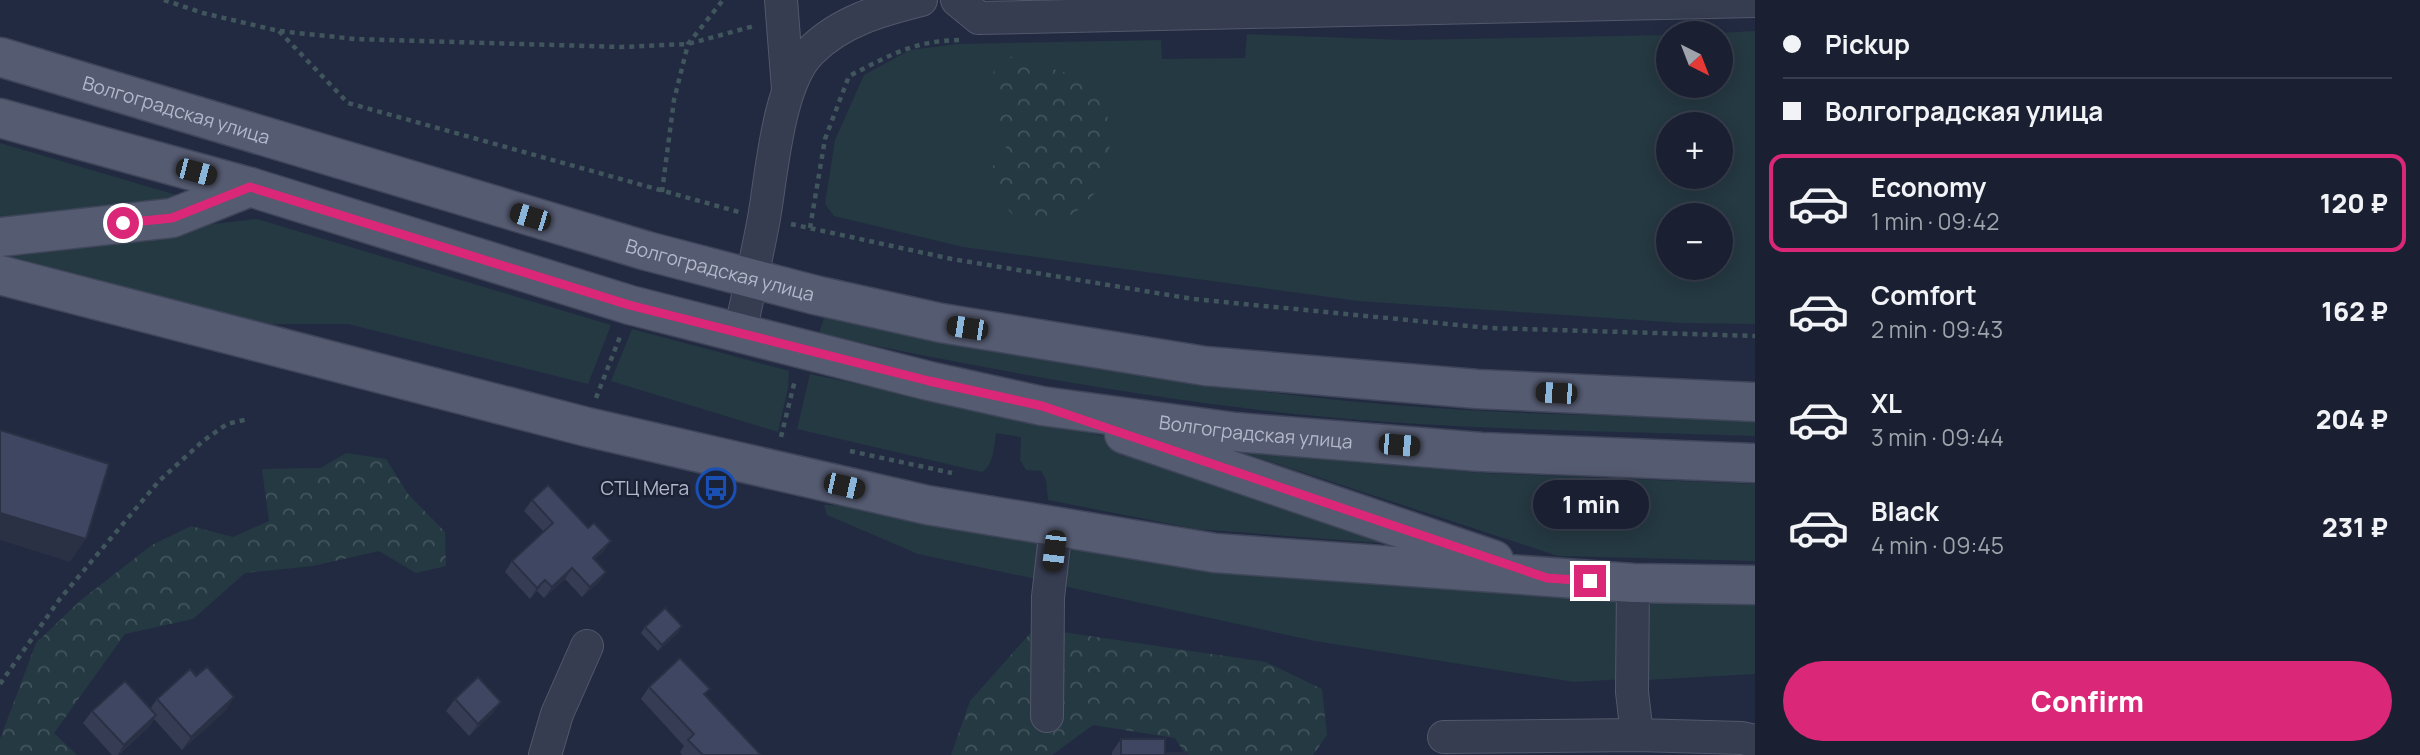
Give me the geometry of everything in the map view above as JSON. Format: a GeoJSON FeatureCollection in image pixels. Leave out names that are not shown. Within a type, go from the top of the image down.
{"type":"FeatureCollection","features":[{"type":"Feature","properties":{"kind":"main road","name":"Волгоградская улица"},"geometry":{"type":"LineString","coordinates":[[0,57],[578,231],[752,279],[941,323],[1205,366],[1477,389],[1755,402]]}},
{"type":"Feature","properties":{"kind":"main road","name":"Волгоградская улица"},"geometry":{"type":"LineString","coordinates":[[0,118],[250,187],[566,287],[929,381],[1042,406],[1235,432],[1468,451],[1755,463]]}},
{"type":"Feature","properties":{"kind":"main road"},"geometry":{"type":"LineString","coordinates":[[0,237],[172,218],[250,187]]}},
{"type":"Feature","properties":{"kind":"main road"},"geometry":{"type":"LineString","coordinates":[[0,275],[587,427],[927,505],[1215,553],[1547,578],[1633,583],[1755,585]]}},
{"type":"Feature","properties":{"kind":"main road"},"geometry":{"type":"LineString","coordinates":[[1042,406],[1547,578]]}},
{"type":"Feature","properties":{"kind":"street"},"geometry":{"type":"LineString","coordinates":[[740,333],[788,89],[809,52],[839,28],[886,9],[921,0]]}},
{"type":"Feature","properties":{"kind":"street"},"geometry":{"type":"LineString","coordinates":[[957,0],[979,18],[1150,8],[1755,1]]}},
{"type":"Feature","properties":{"kind":"street"},"geometry":{"type":"LineString","coordinates":[[782,9],[788,89]]}},
{"type":"Feature","properties":{"kind":"street"},"geometry":{"type":"LineString","coordinates":[[1047,716],[1048,597],[1056,527]]}},
{"type":"Feature","properties":{"kind":"street"},"geometry":{"type":"LineString","coordinates":[[1633,583],[1632,692],[1637,735]]}},
{"type":"Feature","properties":{"kind":"street"},"geometry":{"type":"LineString","coordinates":[[545,755],[557,714],[587,646]]}},
{"type":"Feature","properties":{"kind":"street"},"geometry":{"type":"LineString","coordinates":[[1444,737],[1637,735],[1742,738],[1755,741]]}},
{"type":"Feature","properties":{"kind":"path"},"geometry":{"type":"LineString","coordinates":[[164,0],[203,13],[279,31],[355,39],[621,47],[688,44],[782,9]]}},
{"type":"Feature","properties":{"kind":"path"},"geometry":{"type":"LineString","coordinates":[[662,192],[674,100],[688,44],[723,0]]}},
{"type":"Feature","properties":{"kind":"path"},"geometry":{"type":"LineString","coordinates":[[279,31],[348,103],[662,192],[764,218],[953,259],[1192,299],[1489,328],[1755,336]]}},
{"type":"Feature","properties":{"kind":"path"},"geometry":{"type":"LineString","coordinates":[[810,228],[825,139],[849,76],[910,45],[940,40],[967,40]]}},
{"type":"Feature","properties":{"kind":"path"},"geometry":{"type":"LineString","coordinates":[[595,403],[622,331]]}},
{"type":"Feature","properties":{"kind":"path"},"geometry":{"type":"LineString","coordinates":[[781,437],[796,375]]}},
{"type":"Feature","properties":{"kind":"path"},"geometry":{"type":"LineString","coordinates":[[584,391],[610,397]]}},
{"type":"Feature","properties":{"kind":"path"},"geometry":{"type":"LineString","coordinates":[[0,684],[60,600],[159,481],[203,440],[227,424],[248,419]]}},
{"type":"Feature","properties":{"kind":"path"},"geometry":{"type":"LineString","coordinates":[[769,435],[794,440]]}},
{"type":"Feature","properties":{"kind":"path"},"geometry":{"type":"LineString","coordinates":[[847,451],[951,472]]}},
{"type":"Feature","properties":{"kind":"green space"},"geometry":{"type":"Polygon","coordinates":[[[1755,31],[1755,324],[1681,323],[1358,301],[963,247],[834,216],[825,204],[835,140],[864,75],[910,50],[958,44],[1161,40],[1162,59],[1245,58],[1247,34],[1403,40],[1656,35],[1656,98],[1733,98],[1733,32],[1755,31]]]}},
{"type":"Feature","properties":{"kind":"green space"},"geometry":{"type":"Polygon","coordinates":[[[1005,55],[1080,77],[1099,97],[1107,114],[1111,142],[1099,189],[1077,211],[1053,226],[1018,221],[995,195],[993,166],[1009,143],[1011,135],[1000,121],[992,95],[994,68],[1005,55]]]}},
{"type":"Feature","properties":{"kind":"green space"},"geometry":{"type":"Polygon","coordinates":[[[0,143],[190,199],[0,221],[0,143]]]}},
{"type":"Feature","properties":{"kind":"green space"},"geometry":{"type":"Polygon","coordinates":[[[257,219],[611,325],[588,384],[348,324],[272,324],[0,257],[0,249],[257,219]]]}},
{"type":"Feature","properties":{"kind":"green space"},"geometry":{"type":"Polygon","coordinates":[[[824,318],[1070,364],[1236,388],[1402,406],[1485,411],[1755,419],[1755,436],[1418,424],[1244,408],[1061,381],[819,334],[824,318]]]}},
{"type":"Feature","properties":{"kind":"green space"},"geometry":{"type":"Polygon","coordinates":[[[632,329],[789,371],[778,432],[611,381],[632,329]]]}},
{"type":"Feature","properties":{"kind":"green space"},"geometry":{"type":"Polygon","coordinates":[[[810,374],[1108,437],[1443,548],[1196,529],[1048,500],[1046,480],[1041,471],[1026,470],[1020,460],[1021,437],[996,433],[991,460],[982,472],[797,429],[810,374]]]}},
{"type":"Feature","properties":{"kind":"green space"},"geometry":{"type":"Polygon","coordinates":[[[1241,452],[1483,473],[1755,484],[1755,561],[1558,556],[1241,452]]]}},
{"type":"Feature","properties":{"kind":"green space"},"geometry":{"type":"Polygon","coordinates":[[[346,453],[386,459],[408,494],[445,532],[446,566],[416,573],[379,551],[313,566],[245,573],[193,619],[125,634],[54,733],[77,755],[0,755],[0,739],[36,643],[81,600],[152,545],[191,526],[233,537],[269,521],[262,469],[321,468],[346,453]]]}},
{"type":"Feature","properties":{"kind":"green space"},"geometry":{"type":"Polygon","coordinates":[[[824,505],[903,508],[1046,543],[1041,580],[918,554],[827,515],[824,505]]]}},
{"type":"Feature","properties":{"kind":"green space"},"geometry":{"type":"Polygon","coordinates":[[[1078,543],[1621,596],[1626,679],[1574,682],[1315,641],[1063,586],[1068,553],[1078,543]]]}},
{"type":"Feature","properties":{"kind":"green space"},"geometry":{"type":"Polygon","coordinates":[[[1755,594],[1755,674],[1647,680],[1649,610],[1652,600],[1755,594]]]}},
{"type":"Feature","properties":{"kind":"green space"},"geometry":{"type":"Polygon","coordinates":[[[1035,628],[1266,662],[1322,689],[1327,735],[1313,755],[1186,755],[1175,738],[1093,725],[1052,755],[951,755],[970,701],[1035,628]]]}},
{"type":"Feature","properties":{"kind":"building"},"geometry":{"type":"Polygon","coordinates":[[[0,430],[109,464],[86,539],[0,513],[0,430]]]}},
{"type":"Feature","properties":{"kind":"building"},"geometry":{"type":"Polygon","coordinates":[[[548,485],[588,528],[594,523],[611,541],[593,558],[606,572],[590,587],[572,568],[552,587],[545,580],[537,588],[512,561],[553,523],[532,500],[548,485]]]}},
{"type":"Feature","properties":{"kind":"building"},"geometry":{"type":"Polygon","coordinates":[[[665,608],[682,626],[662,645],[645,627],[665,608]]]}},
{"type":"Feature","properties":{"kind":"building"},"geometry":{"type":"Polygon","coordinates":[[[680,658],[710,689],[704,694],[761,755],[703,755],[688,740],[694,734],[649,687],[680,658]]]}},
{"type":"Feature","properties":{"kind":"building"},"geometry":{"type":"Polygon","coordinates":[[[207,667],[234,697],[191,737],[157,699],[190,669],[196,676],[207,667]]]}},
{"type":"Feature","properties":{"kind":"building"},"geometry":{"type":"Polygon","coordinates":[[[478,677],[501,702],[478,724],[455,699],[478,677]]]}},
{"type":"Feature","properties":{"kind":"building"},"geometry":{"type":"Polygon","coordinates":[[[125,681],[156,715],[124,745],[92,711],[125,681]]]}},
{"type":"Feature","properties":{"kind":"building"},"geometry":{"type":"Polygon","coordinates":[[[1121,739],[1165,739],[1165,753],[1187,755],[1121,755],[1121,739]]]}},
{"type":"Feature","properties":{"kind":"place","name":"СТЦ Мега"},"geometry":{"type":"Point","coordinates":[716,488]}},
{"type":"Feature","properties":{"kind":"route"},"geometry":{"type":"LineString","coordinates":[[123,223],[172,218],[250,187],[629,305],[802,350],[1042,406],[1547,578],[1590,581]]}}]}
